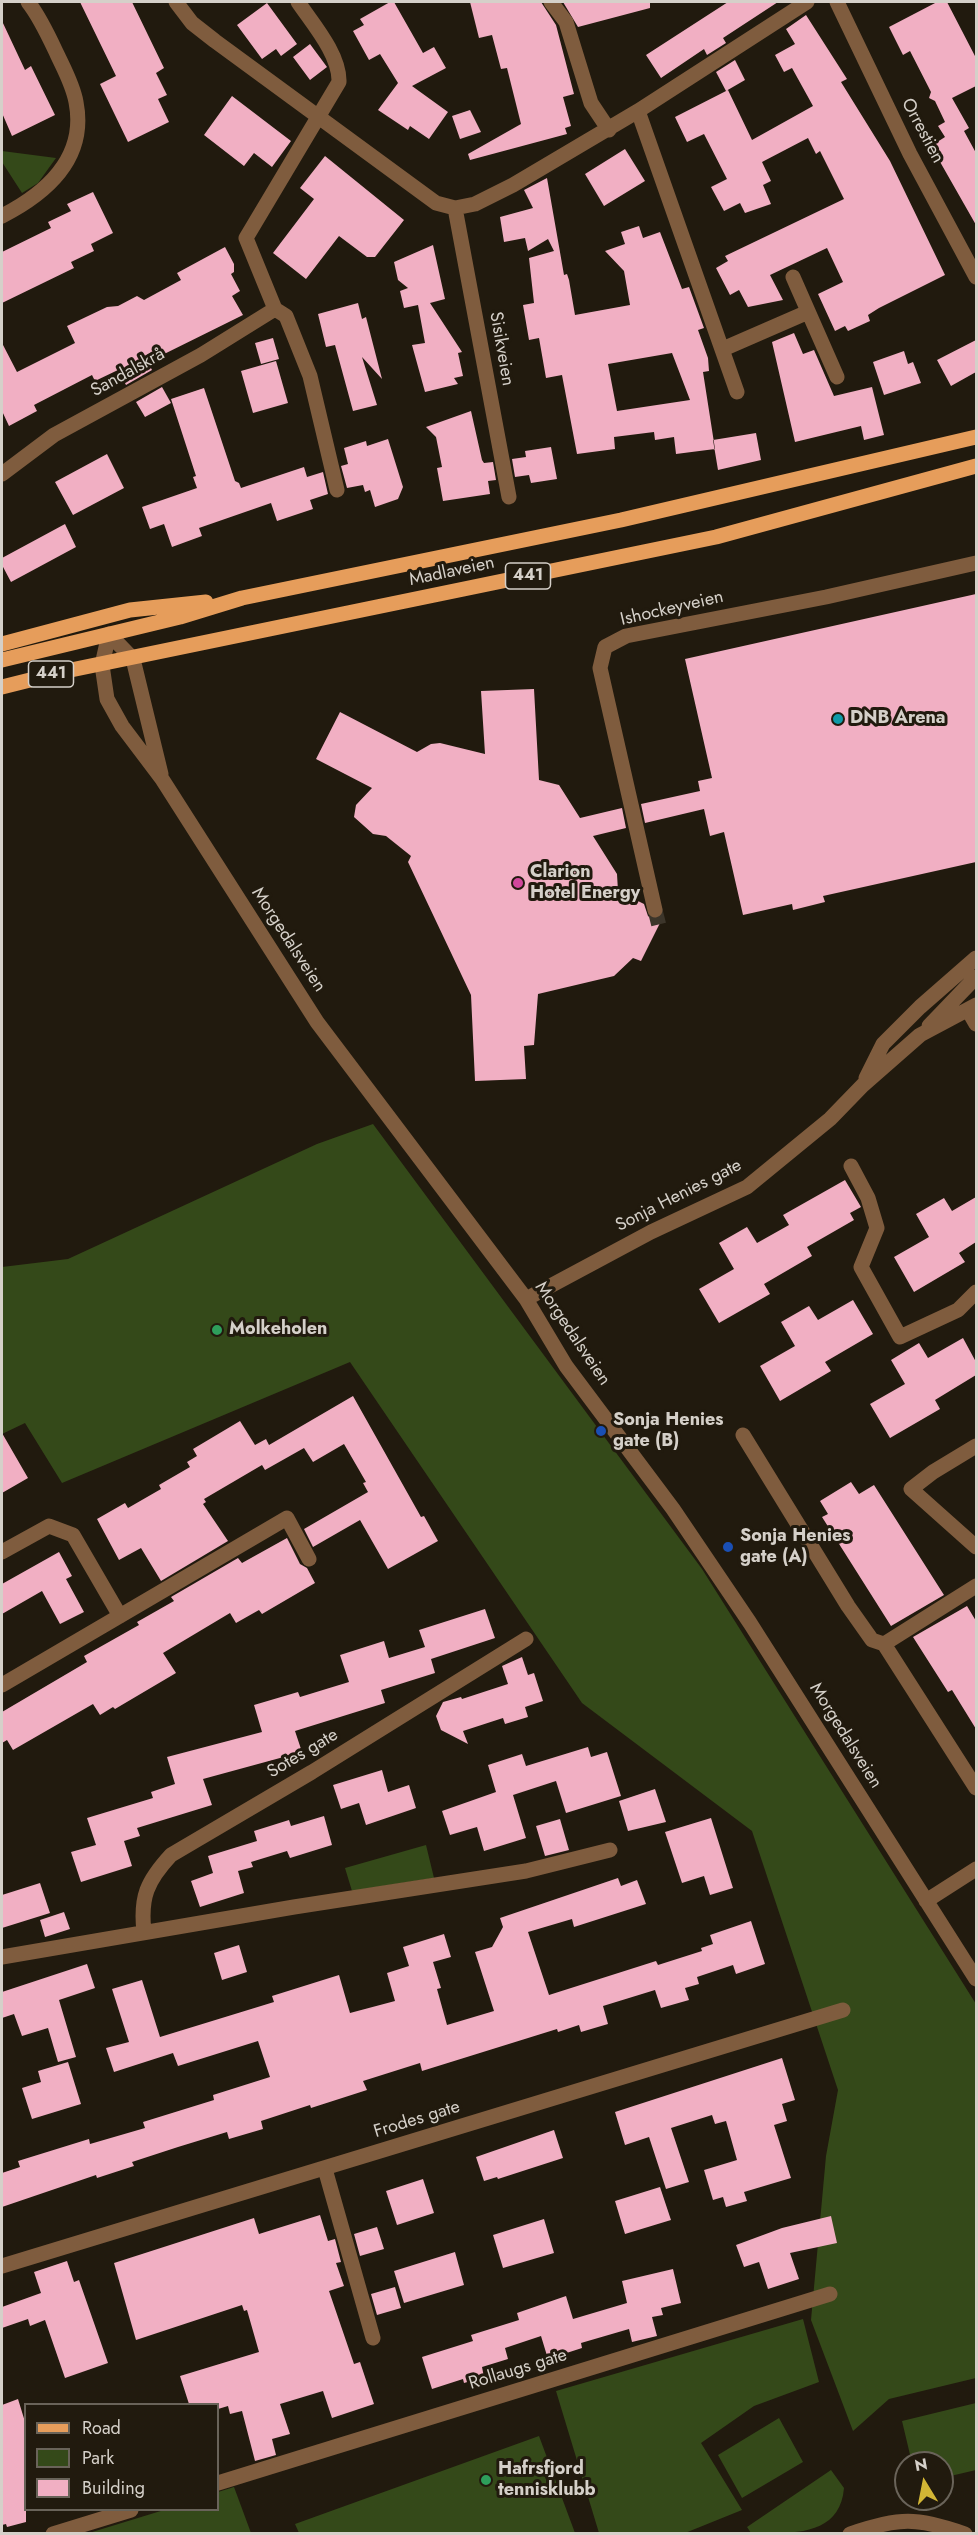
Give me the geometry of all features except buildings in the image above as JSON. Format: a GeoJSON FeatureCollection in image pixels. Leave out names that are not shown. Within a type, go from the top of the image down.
{"type":"FeatureCollection","features":[{"type":"Feature","properties":{"kind":"main road","name":"Madlaveien"},"geometry":{"type":"LineString","coordinates":[[2,660],[180,617],[242,598],[621,520],[976,437]]}},
{"type":"Feature","properties":{"kind":"main road","name":"Madlaveien"},"geometry":{"type":"LineString","coordinates":[[2,687],[716,537],[976,466]]}},
{"type":"Feature","properties":{"kind":"main road","name":"Madlaveien"},"geometry":{"type":"LineString","coordinates":[[2,644],[130,610],[242,598]]}},
{"type":"Feature","properties":{"kind":"street"},"geometry":{"type":"LineString","coordinates":[[2,216],[33,199],[59,175],[70,153],[78,122],[72,87],[28,2]]}},
{"type":"Feature","properties":{"kind":"street"},"geometry":{"type":"LineString","coordinates":[[176,2],[192,23],[318,118],[436,203],[455,208],[475,204],[513,185],[609,130],[807,2]]}},
{"type":"Feature","properties":{"kind":"street"},"geometry":{"type":"LineString","coordinates":[[298,2],[330,53],[339,73],[334,91],[246,238],[275,309],[286,316],[310,376],[338,490]]}},
{"type":"Feature","properties":{"kind":"street"},"geometry":{"type":"LineString","coordinates":[[551,2],[566,22],[591,103],[609,130]]}},
{"type":"Feature","properties":{"kind":"street","name":"Orrestien"},"geometry":{"type":"LineString","coordinates":[[837,2],[910,154],[976,277]]}},
{"type":"Feature","properties":{"kind":"street"},"geometry":{"type":"LineString","coordinates":[[638,111],[737,392]]}},
{"type":"Feature","properties":{"kind":"street","name":"Sisikveien"},"geometry":{"type":"LineString","coordinates":[[455,208],[508,497]]}},
{"type":"Feature","properties":{"kind":"street"},"geometry":{"type":"LineString","coordinates":[[793,277],[837,377]]}},
{"type":"Feature","properties":{"kind":"street","name":"Sandalskrå"},"geometry":{"type":"LineString","coordinates":[[3,481],[54,435],[201,355],[275,309]]}},
{"type":"Feature","properties":{"kind":"street"},"geometry":{"type":"LineString","coordinates":[[723,349],[808,312]]}},
{"type":"Feature","properties":{"kind":"street","name":"Ishockeyveien"},"geometry":{"type":"LineString","coordinates":[[655,910],[600,668],[605,648],[626,636],[826,597],[976,563]]}},
{"type":"Feature","properties":{"kind":"street"},"geometry":{"type":"LineString","coordinates":[[109,634],[133,659]]}},
{"type":"Feature","properties":{"kind":"street","name":"Morgedalsveien"},"geometry":{"type":"LineString","coordinates":[[109,634],[102,665],[107,699],[122,726],[162,780],[317,1022],[526,1299],[566,1366],[673,1509],[750,1623],[976,1979]]}},
{"type":"Feature","properties":{"kind":"street","name":"Morgedalsveien"},"geometry":{"type":"LineString","coordinates":[[133,659],[162,780]]}},
{"type":"Feature","properties":{"kind":"street","name":"Sonja Henies gate"},"geometry":{"type":"LineString","coordinates":[[863,1085],[883,1044],[920,1007],[976,958]]}},
{"type":"Feature","properties":{"kind":"street"},"geometry":{"type":"LineString","coordinates":[[920,1035],[976,977]]}},
{"type":"Feature","properties":{"kind":"street"},"geometry":{"type":"LineString","coordinates":[[972,1008],[976,1024]]}},
{"type":"Feature","properties":{"kind":"street","name":"Sonja Henies gate"},"geometry":{"type":"LineString","coordinates":[[526,1299],[651,1232],[747,1187],[830,1119],[863,1085],[920,1035],[972,1008]]}},
{"type":"Feature","properties":{"kind":"street"},"geometry":{"type":"LineString","coordinates":[[851,1166],[868,1197],[877,1228],[861,1268],[900,1336],[957,1310],[976,1292]]}},
{"type":"Feature","properties":{"kind":"street"},"geometry":{"type":"LineString","coordinates":[[743,1435],[848,1606],[872,1640],[884,1644],[976,1788]]}},
{"type":"Feature","properties":{"kind":"street"},"geometry":{"type":"LineString","coordinates":[[976,1446],[933,1472],[911,1489],[976,1547]]}},
{"type":"Feature","properties":{"kind":"street"},"geometry":{"type":"LineString","coordinates":[[2,1685],[287,1518],[309,1559]]}},
{"type":"Feature","properties":{"kind":"street"},"geometry":{"type":"LineString","coordinates":[[2,1552],[49,1526],[73,1535],[120,1616]]}},
{"type":"Feature","properties":{"kind":"street"},"geometry":{"type":"LineString","coordinates":[[884,1644],[976,1586]]}},
{"type":"Feature","properties":{"kind":"street","name":"Sotes gate"},"geometry":{"type":"LineString","coordinates":[[144,1932],[142,1914],[145,1890],[171,1855],[312,1772],[526,1639]]}},
{"type":"Feature","properties":{"kind":"street"},"geometry":{"type":"LineString","coordinates":[[2,1957],[526,1871],[610,1850]]}},
{"type":"Feature","properties":{"kind":"street"},"geometry":{"type":"LineString","coordinates":[[926,1901],[976,1869]]}},
{"type":"Feature","properties":{"kind":"street","name":"Frodes gate"},"geometry":{"type":"LineString","coordinates":[[2,2266],[843,2010]]}},
{"type":"Feature","properties":{"kind":"street"},"geometry":{"type":"LineString","coordinates":[[325,2169],[373,2338]]}},
{"type":"Feature","properties":{"kind":"street","name":"Rollaugs gate"},"geometry":{"type":"LineString","coordinates":[[219,2483],[830,2294]]}},
{"type":"Feature","properties":{"kind":"street"},"geometry":{"type":"LineString","coordinates":[[53,2534],[128,2511]]}},
{"type":"Feature","properties":{"kind":"street"},"geometry":{"type":"LineString","coordinates":[[850,2534],[901,2519],[940,2524],[965,2534]]}},
{"type":"Feature","properties":{"kind":"green space"},"geometry":{"type":"Polygon","coordinates":[[[2,151],[56,158],[38,183],[22,193],[2,162],[2,151]]]}},
{"type":"Feature","properties":{"kind":"green space"},"geometry":{"type":"Polygon","coordinates":[[[373,1124],[702,1569],[976,2004],[976,2378],[889,2399],[853,2431],[811,2320],[826,2156],[838,2090],[752,1831],[582,1703],[350,1362],[62,1483],[25,1423],[2,1434],[2,1267],[68,1259],[317,1144],[373,1124]]]}},
{"type":"Feature","properties":{"kind":"green space"},"geometry":{"type":"Polygon","coordinates":[[[426,1845],[434,1878],[352,1891],[345,1868],[426,1845]]]}},
{"type":"Feature","properties":{"kind":"green space"},"geometry":{"type":"Polygon","coordinates":[[[803,2319],[819,2382],[754,2406],[701,2443],[742,2510],[685,2533],[599,2533],[556,2391],[803,2319]]]}},
{"type":"Feature","properties":{"kind":"green space"},"geometry":{"type":"Polygon","coordinates":[[[976,2403],[976,2470],[954,2475],[954,2451],[909,2451],[902,2421],[976,2403]]]}},
{"type":"Feature","properties":{"kind":"green space"},"geometry":{"type":"Polygon","coordinates":[[[779,2418],[803,2462],[742,2498],[718,2455],[779,2418]]]}},
{"type":"Feature","properties":{"kind":"green space","name":"Hafrsfjord tennisklubb"},"geometry":{"type":"Polygon","coordinates":[[[539,2436],[575,2533],[299,2533],[295,2524],[539,2436]]]}},
{"type":"Feature","properties":{"kind":"green space"},"geometry":{"type":"Polygon","coordinates":[[[831,2470],[844,2488],[841,2503],[834,2515],[825,2523],[799,2532],[751,2533],[747,2527],[831,2470]]]}},
{"type":"Feature","properties":{"kind":"green space"},"geometry":{"type":"Polygon","coordinates":[[[234,2487],[251,2533],[89,2533],[161,2511],[219,2511],[219,2492],[234,2487]]]}},
{"type":"Feature","properties":{"kind":"tunnel"},"geometry":{"type":"LineString","coordinates":[[655,910],[659,926]]}},
{"type":"Feature","properties":{"kind":"place","name":"DNB Arena"},"geometry":{"type":"Point","coordinates":[838,719]}},
{"type":"Feature","properties":{"kind":"place","name":"Clarion Hotel Energy"},"geometry":{"type":"Point","coordinates":[518,883]}},
{"type":"Feature","properties":{"kind":"place","name":"Molkeholen"},"geometry":{"type":"Point","coordinates":[217,1330]}},
{"type":"Feature","properties":{"kind":"place","name":"Sonja Henies gate (B)"},"geometry":{"type":"Point","coordinates":[601,1431]}},
{"type":"Feature","properties":{"kind":"place","name":"Sonja Henies gate (A)"},"geometry":{"type":"Point","coordinates":[728,1547]}},
{"type":"Feature","properties":{"kind":"place","name":"Hafrsfjord tennisklubb"},"geometry":{"type":"Point","coordinates":[486,2480]}}]}
